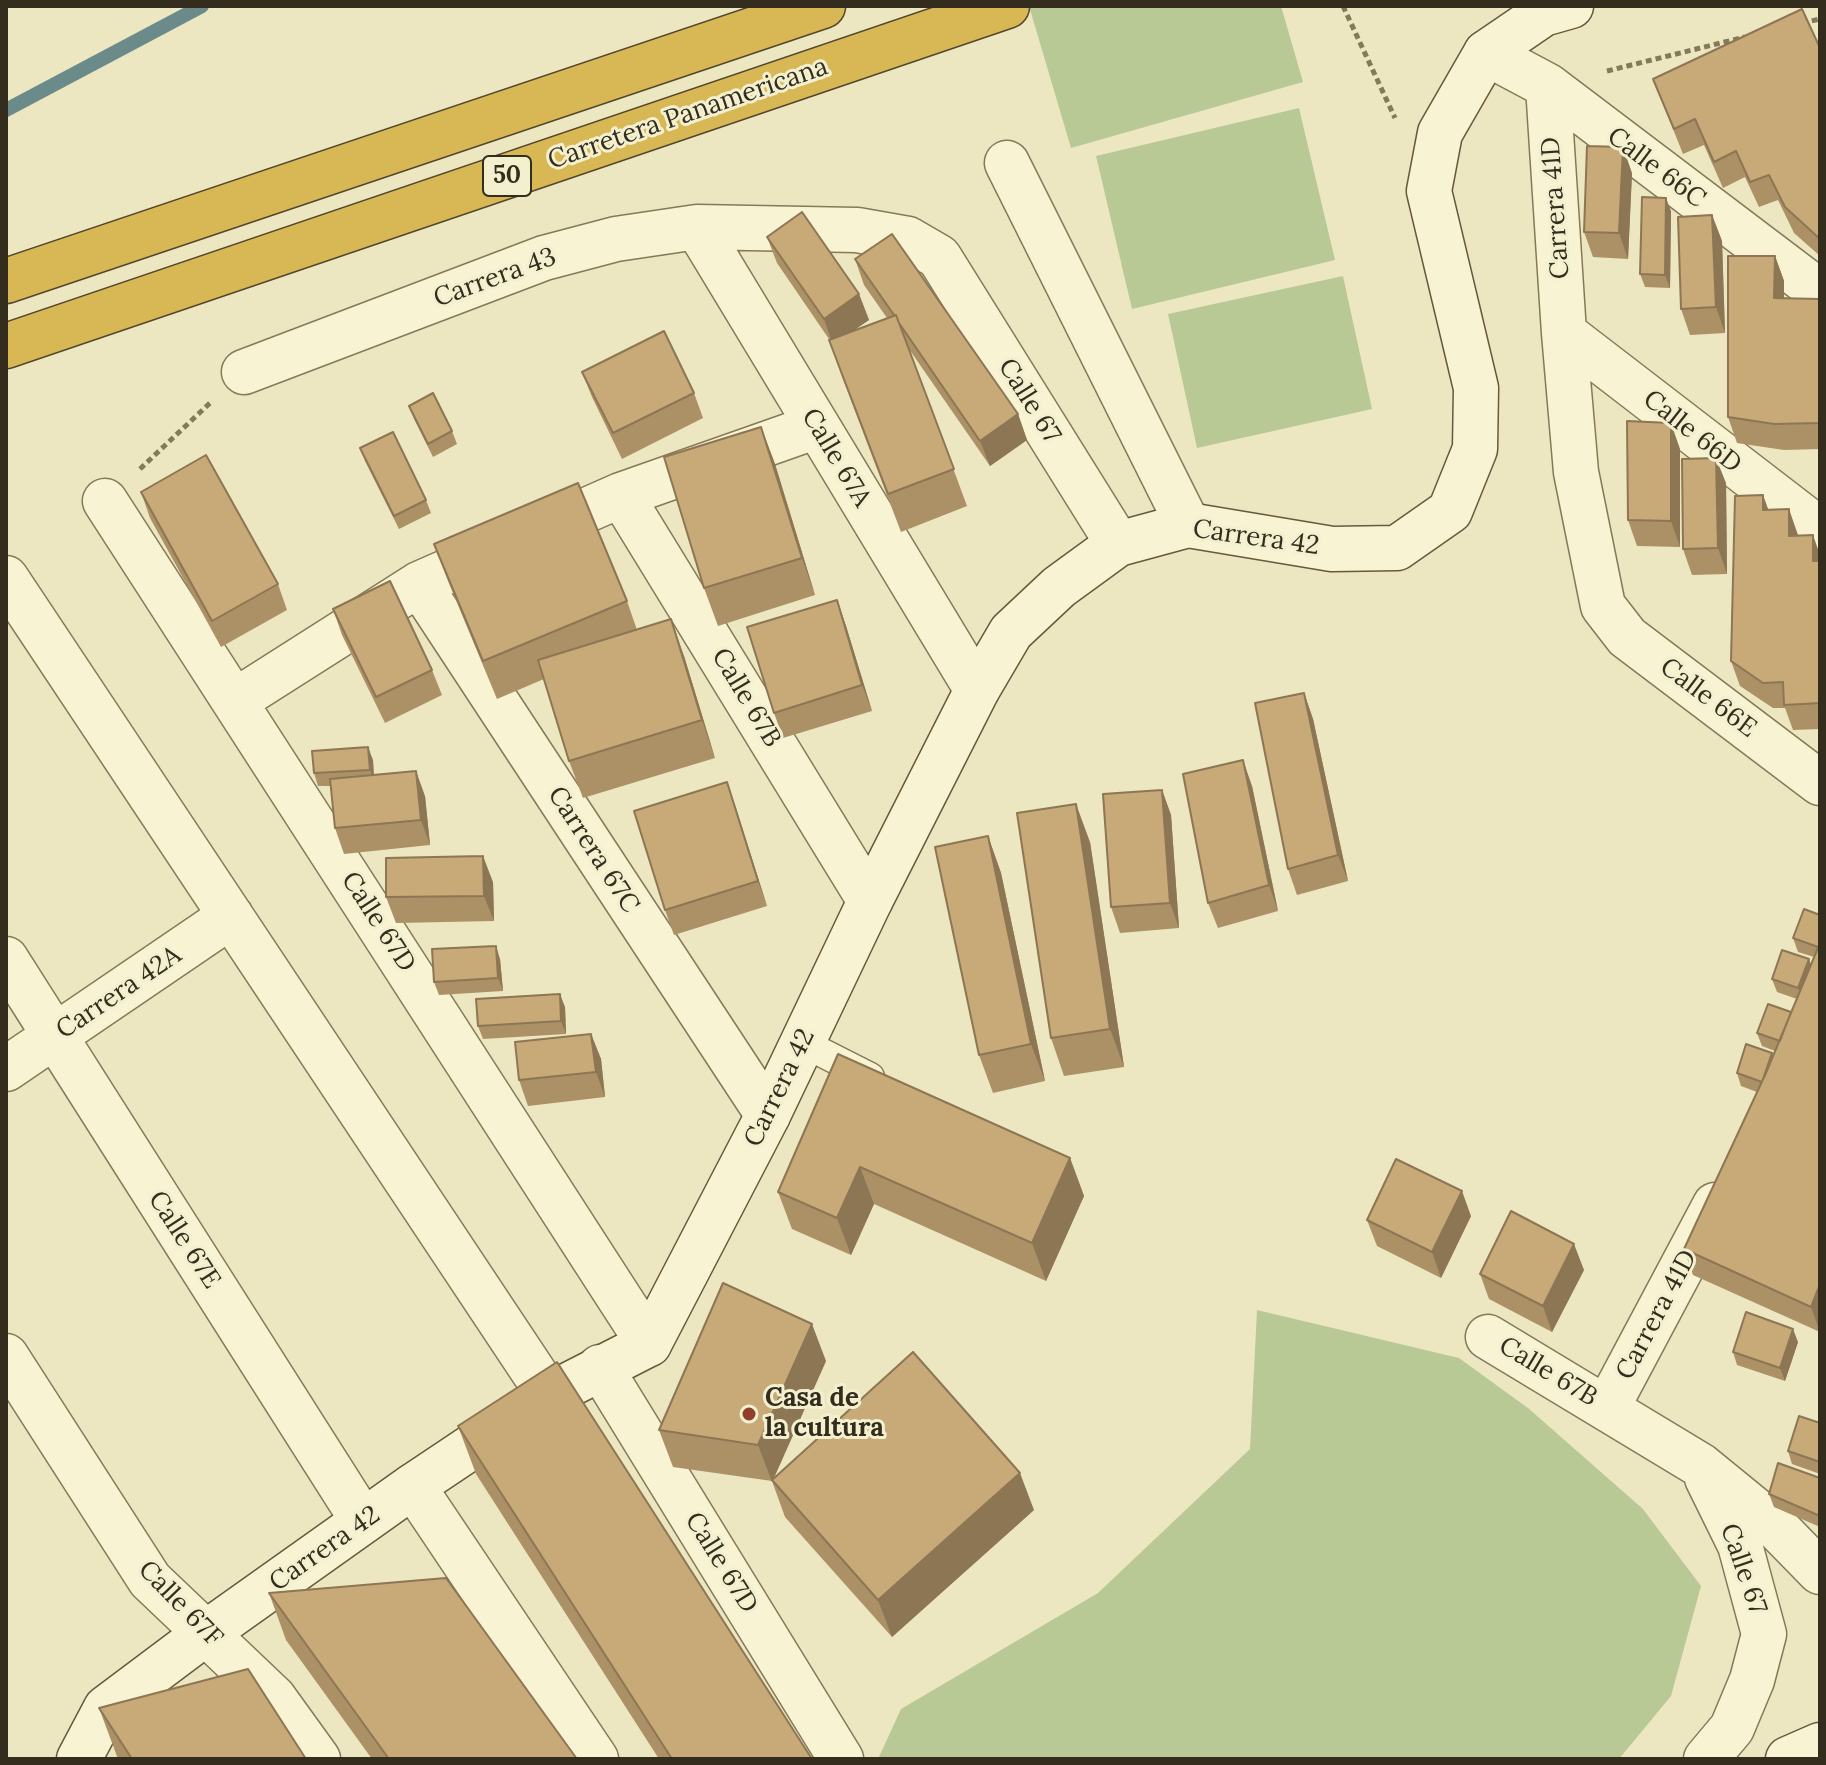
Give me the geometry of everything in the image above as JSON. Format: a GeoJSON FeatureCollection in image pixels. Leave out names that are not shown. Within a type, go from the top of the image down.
{"type":"FeatureCollection","features":[{"type":"Feature","properties":{"kind":"highway","name":"50"},"geometry":{"type":"LineString","coordinates":[[6,281],[823,6]]}},
{"type":"Feature","properties":{"kind":"highway","name":"Carretera Panamericana"},"geometry":{"type":"LineString","coordinates":[[6,346],[1007,6]]}},
{"type":"Feature","properties":{"kind":"street"},"geometry":{"type":"LineString","coordinates":[[1486,53],[1543,14],[1571,6]]}},
{"type":"Feature","properties":{"kind":"street","name":"Calle 66C"},"geometry":{"type":"LineString","coordinates":[[1486,53],[1548,86],[1820,292]]}},
{"type":"Feature","properties":{"kind":"street","name":"Carrera 42"},"geometry":{"type":"LineString","coordinates":[[79,1758],[106,1708],[206,1633],[413,1486],[549,1395],[649,1344],[768,1115],[870,901],[977,690],[1011,632],[1059,587],[1118,544],[1188,525],[1332,549],[1397,548],[1450,511],[1475,449],[1476,388],[1429,191],[1440,133],[1486,53]]}},
{"type":"Feature","properties":{"kind":"street","name":"Carrera 41D"},"geometry":{"type":"LineString","coordinates":[[1548,86],[1576,472],[1603,606]]}},
{"type":"Feature","properties":{"kind":"street"},"geometry":{"type":"LineString","coordinates":[[1007,163],[1188,525]]}},
{"type":"Feature","properties":{"kind":"street","name":"Carrera 43"},"geometry":{"type":"LineString","coordinates":[[244,372],[544,258],[616,239],[697,227],[857,230],[908,239],[939,257]]}},
{"type":"Feature","properties":{"kind":"street","name":"Calle 67A"},"geometry":{"type":"LineString","coordinates":[[697,227],[977,690]]}},
{"type":"Feature","properties":{"kind":"street","name":"Calle 67"},"geometry":{"type":"LineString","coordinates":[[939,257],[1118,544]]}},
{"type":"Feature","properties":{"kind":"street","name":"Calle 66D"},"geometry":{"type":"LineString","coordinates":[[1564,333],[1820,530]]}},
{"type":"Feature","properties":{"kind":"street"},"geometry":{"type":"LineString","coordinates":[[235,701],[419,584],[621,495],[817,426]]}},
{"type":"Feature","properties":{"kind":"street","name":"Calle 67B"},"geometry":{"type":"LineString","coordinates":[[621,495],[870,901]]}},
{"type":"Feature","properties":{"kind":"street","name":"Calle 67D"},"geometry":{"type":"LineString","coordinates":[[105,501],[649,1344]]}},
{"type":"Feature","properties":{"kind":"street"},"geometry":{"type":"LineString","coordinates":[[6,578],[549,1395]]}},
{"type":"Feature","properties":{"kind":"street","name":"Carrera 67C"},"geometry":{"type":"LineString","coordinates":[[419,584],[768,1115]]}},
{"type":"Feature","properties":{"kind":"street","name":"Calle 66E"},"geometry":{"type":"LineString","coordinates":[[1603,606],[1627,637],[1820,783]]}},
{"type":"Feature","properties":{"kind":"street","name":"Carrera 42A"},"geometry":{"type":"LineString","coordinates":[[6,1069],[231,916]]}},
{"type":"Feature","properties":{"kind":"street","name":"Calle 67E"},"geometry":{"type":"LineString","coordinates":[[6,959],[363,1521]]}},
{"type":"Feature","properties":{"kind":"street","name":"Carrera 41D"},"geometry":{"type":"LineString","coordinates":[[1607,1408],[1714,1207],[1733,1164]]}},
{"type":"Feature","properties":{"kind":"street","name":"Calle 67B"},"geometry":{"type":"LineString","coordinates":[[1488,1337],[1607,1408]]}},
{"type":"Feature","properties":{"kind":"street","name":"Calle 67F"},"geometry":{"type":"LineString","coordinates":[[6,1356],[150,1580],[274,1698],[318,1759]]}},
{"type":"Feature","properties":{"kind":"street","name":"Calle 67D"},"geometry":{"type":"LineString","coordinates":[[600,1367],[841,1759]]}},
{"type":"Feature","properties":{"kind":"street","name":"Calle 67"},"geometry":{"type":"LineString","coordinates":[[1607,1408],[1700,1465],[1776,1527],[1820,1572]]}},
{"type":"Feature","properties":{"kind":"street","name":"Calle 67"},"geometry":{"type":"LineString","coordinates":[[1700,1465],[1740,1545],[1764,1634],[1752,1680],[1732,1728],[1706,1759]]}},
{"type":"Feature","properties":{"kind":"street"},"geometry":{"type":"LineString","coordinates":[[413,1486],[596,1759]]}},
{"type":"Feature","properties":{"kind":"street"},"geometry":{"type":"LineString","coordinates":[[1776,1527],[1795,1487]]}},
{"type":"Feature","properties":{"kind":"street"},"geometry":{"type":"LineString","coordinates":[[1788,1759],[1820,1745]]}},
{"type":"Feature","properties":{"kind":"lane"},"geometry":{"type":"LineString","coordinates":[[803,1043],[888,1087]]}},
{"type":"Feature","properties":{"kind":"path"},"geometry":{"type":"LineString","coordinates":[[1343,6],[1396,120]]}},
{"type":"Feature","properties":{"kind":"path"},"geometry":{"type":"LineString","coordinates":[[1790,26],[1819,20]]}},
{"type":"Feature","properties":{"kind":"path"},"geometry":{"type":"LineString","coordinates":[[1548,86],[1747,36]]}},
{"type":"Feature","properties":{"kind":"path"},"geometry":{"type":"LineString","coordinates":[[105,501],[244,372]]}},
{"type":"Feature","properties":{"kind":"green space"},"geometry":{"type":"Polygon","coordinates":[[[1029,6],[1281,6],[1303,82],[1071,148],[1029,6]]]}},
{"type":"Feature","properties":{"kind":"green space"},"geometry":{"type":"Polygon","coordinates":[[[1299,108],[1335,260],[1132,309],[1096,156],[1299,108]]]}},
{"type":"Feature","properties":{"kind":"green space"},"geometry":{"type":"Polygon","coordinates":[[[1343,276],[1372,409],[1197,448],[1168,314],[1343,276]]]}},
{"type":"Feature","properties":{"kind":"green space"},"geometry":{"type":"Polygon","coordinates":[[[1257,1310],[1459,1358],[1528,1408],[1643,1509],[1701,1586],[1671,1696],[1619,1759],[878,1759],[901,1709],[1098,1593],[1250,1449],[1257,1310]]]}},
{"type":"Feature","properties":{"kind":"building"},"geometry":{"type":"Polygon","coordinates":[[[1802,9],[1820,48],[1820,239],[1785,207],[1769,175],[1750,182],[1736,151],[1714,162],[1695,119],[1674,129],[1653,79],[1802,9]]]}},
{"type":"Feature","properties":{"kind":"building"},"geometry":{"type":"Polygon","coordinates":[[[1587,146],[1623,147],[1619,233],[1584,232],[1587,146]]]}},
{"type":"Feature","properties":{"kind":"building"},"geometry":{"type":"Polygon","coordinates":[[[1642,197],[1666,198],[1665,275],[1640,274],[1642,197]]]}},
{"type":"Feature","properties":{"kind":"building"},"geometry":{"type":"Polygon","coordinates":[[[802,212],[859,294],[824,319],[767,237],[802,212]]]}},
{"type":"Feature","properties":{"kind":"building"},"geometry":{"type":"Polygon","coordinates":[[[1712,215],[1716,307],[1681,309],[1678,217],[1712,215]]]}},
{"type":"Feature","properties":{"kind":"building"},"geometry":{"type":"Polygon","coordinates":[[[892,234],[1018,414],[980,441],[855,259],[892,234]]]}},
{"type":"Feature","properties":{"kind":"building"},"geometry":{"type":"Polygon","coordinates":[[[1728,256],[1775,256],[1774,298],[1820,299],[1820,423],[1774,424],[1728,417],[1728,256]]]}},
{"type":"Feature","properties":{"kind":"building"},"geometry":{"type":"Polygon","coordinates":[[[896,315],[954,469],[888,494],[829,340],[896,315]]]}},
{"type":"Feature","properties":{"kind":"building"},"geometry":{"type":"Polygon","coordinates":[[[664,331],[694,393],[613,433],[582,372],[664,331]]]}},
{"type":"Feature","properties":{"kind":"building"},"geometry":{"type":"Polygon","coordinates":[[[433,393],[452,431],[428,444],[409,406],[433,393]]]}},
{"type":"Feature","properties":{"kind":"building"},"geometry":{"type":"Polygon","coordinates":[[[1627,421],[1671,423],[1671,521],[1628,520],[1627,421]]]}},
{"type":"Feature","properties":{"kind":"building"},"geometry":{"type":"Polygon","coordinates":[[[761,427],[802,558],[704,588],[664,457],[761,427]]]}},
{"type":"Feature","properties":{"kind":"building"},"geometry":{"type":"Polygon","coordinates":[[[393,432],[426,500],[394,516],[360,448],[393,432]]]}},
{"type":"Feature","properties":{"kind":"building"},"geometry":{"type":"Polygon","coordinates":[[[206,455],[278,584],[212,621],[141,492],[206,455]]]}},
{"type":"Feature","properties":{"kind":"building"},"geometry":{"type":"Polygon","coordinates":[[[1716,458],[1718,548],[1683,549],[1682,459],[1716,458]]]}},
{"type":"Feature","properties":{"kind":"building"},"geometry":{"type":"Polygon","coordinates":[[[578,483],[627,601],[483,661],[434,544],[578,483]]]}},
{"type":"Feature","properties":{"kind":"building"},"geometry":{"type":"Polygon","coordinates":[[[1763,495],[1763,510],[1789,509],[1789,536],[1813,535],[1813,561],[1820,561],[1820,703],[1784,705],[1783,682],[1763,683],[1731,661],[1735,496],[1763,495]]]}},
{"type":"Feature","properties":{"kind":"building"},"geometry":{"type":"Polygon","coordinates":[[[390,581],[432,670],[376,697],[333,609],[390,581]]]}},
{"type":"Feature","properties":{"kind":"building"},"geometry":{"type":"Polygon","coordinates":[[[837,600],[862,685],[774,713],[747,627],[837,600]]]}},
{"type":"Feature","properties":{"kind":"building"},"geometry":{"type":"Polygon","coordinates":[[[671,619],[702,720],[569,761],[538,660],[671,619]]]}},
{"type":"Feature","properties":{"kind":"building"},"geometry":{"type":"Polygon","coordinates":[[[1304,693],[1338,855],[1288,869],[1255,703],[1304,693]]]}},
{"type":"Feature","properties":{"kind":"building"},"geometry":{"type":"Polygon","coordinates":[[[368,747],[370,770],[314,773],[312,751],[368,747]]]}},
{"type":"Feature","properties":{"kind":"building"},"geometry":{"type":"Polygon","coordinates":[[[1243,760],[1269,885],[1208,903],[1183,774],[1243,760]]]}},
{"type":"Feature","properties":{"kind":"building"},"geometry":{"type":"Polygon","coordinates":[[[416,771],[421,820],[335,828],[330,779],[416,771]]]}},
{"type":"Feature","properties":{"kind":"building"},"geometry":{"type":"Polygon","coordinates":[[[727,782],[758,881],[665,910],[634,811],[727,782]]]}},
{"type":"Feature","properties":{"kind":"building"},"geometry":{"type":"Polygon","coordinates":[[[1162,790],[1170,903],[1111,907],[1103,794],[1162,790]]]}},
{"type":"Feature","properties":{"kind":"building"},"geometry":{"type":"Polygon","coordinates":[[[1076,804],[1110,1029],[1051,1038],[1017,813],[1076,804]]]}},
{"type":"Feature","properties":{"kind":"building"},"geometry":{"type":"Polygon","coordinates":[[[988,836],[1031,1044],[979,1055],[935,847],[988,836]]]}},
{"type":"Feature","properties":{"kind":"building"},"geometry":{"type":"Polygon","coordinates":[[[483,856],[484,896],[386,897],[386,858],[483,856]]]}},
{"type":"Feature","properties":{"kind":"building"},"geometry":{"type":"Polygon","coordinates":[[[1804,909],[1820,915],[1818,947],[1793,938],[1804,909]]]}},
{"type":"Feature","properties":{"kind":"building"},"geometry":{"type":"Polygon","coordinates":[[[1820,943],[1820,1284],[1811,1307],[1684,1249],[1766,1073],[1820,943]]]}},
{"type":"Feature","properties":{"kind":"building"},"geometry":{"type":"Polygon","coordinates":[[[496,946],[498,978],[434,982],[432,949],[496,946]]]}},
{"type":"Feature","properties":{"kind":"building"},"geometry":{"type":"Polygon","coordinates":[[[1782,950],[1809,959],[1798,988],[1772,979],[1782,950]]]}},
{"type":"Feature","properties":{"kind":"building"},"geometry":{"type":"Polygon","coordinates":[[[560,994],[561,1021],[478,1026],[476,999],[560,994]]]}},
{"type":"Feature","properties":{"kind":"building"},"geometry":{"type":"Polygon","coordinates":[[[1768,1004],[1791,1012],[1780,1041],[1757,1033],[1768,1004]]]}},
{"type":"Feature","properties":{"kind":"building"},"geometry":{"type":"Polygon","coordinates":[[[591,1034],[596,1072],[519,1080],[515,1042],[591,1034]]]}},
{"type":"Feature","properties":{"kind":"building"},"geometry":{"type":"Polygon","coordinates":[[[1746,1044],[1772,1053],[1762,1082],[1737,1073],[1746,1044]]]}},
{"type":"Feature","properties":{"kind":"building"},"geometry":{"type":"Polygon","coordinates":[[[838,1054],[1070,1158],[1032,1243],[860,1167],[837,1218],[778,1192],[838,1054]]]}},
{"type":"Feature","properties":{"kind":"building"},"geometry":{"type":"Polygon","coordinates":[[[1396,1159],[1462,1191],[1432,1252],[1367,1220],[1396,1159]]]}},
{"type":"Feature","properties":{"kind":"building"},"geometry":{"type":"Polygon","coordinates":[[[1511,1211],[1574,1244],[1543,1306],[1480,1274],[1511,1211]]]}},
{"type":"Feature","properties":{"kind":"building"},"geometry":{"type":"Polygon","coordinates":[[[723,1283],[812,1324],[758,1445],[659,1430],[723,1283]]]}},
{"type":"Feature","properties":{"kind":"building"},"geometry":{"type":"Polygon","coordinates":[[[1746,1312],[1793,1329],[1780,1368],[1733,1352],[1746,1312]]]}},
{"type":"Feature","properties":{"kind":"building"},"geometry":{"type":"Polygon","coordinates":[[[913,1352],[1020,1473],[878,1600],[772,1480],[913,1352]]]}},
{"type":"Feature","properties":{"kind":"building"},"geometry":{"type":"Polygon","coordinates":[[[557,1362],[812,1759],[672,1759],[458,1426],[557,1362]]]}},
{"type":"Feature","properties":{"kind":"building"},"geometry":{"type":"Polygon","coordinates":[[[1799,1416],[1820,1423],[1820,1462],[1788,1451],[1799,1416]]]}},
{"type":"Feature","properties":{"kind":"building"},"geometry":{"type":"Polygon","coordinates":[[[1778,1463],[1820,1478],[1820,1516],[1769,1494],[1778,1463]]]}},
{"type":"Feature","properties":{"kind":"building"},"geometry":{"type":"Polygon","coordinates":[[[446,1578],[577,1759],[389,1759],[269,1593],[446,1578]]]}},
{"type":"Feature","properties":{"kind":"building"},"geometry":{"type":"Polygon","coordinates":[[[248,1669],[306,1759],[132,1759],[99,1708],[248,1669]]]}},
{"type":"Feature","properties":{"kind":"waterway"},"geometry":{"type":"LineString","coordinates":[[6,110],[202,6]]}},
{"type":"Feature","properties":{"kind":"place","name":"Casa de la cultura"},"geometry":{"type":"Point","coordinates":[749,1414]}}]}
